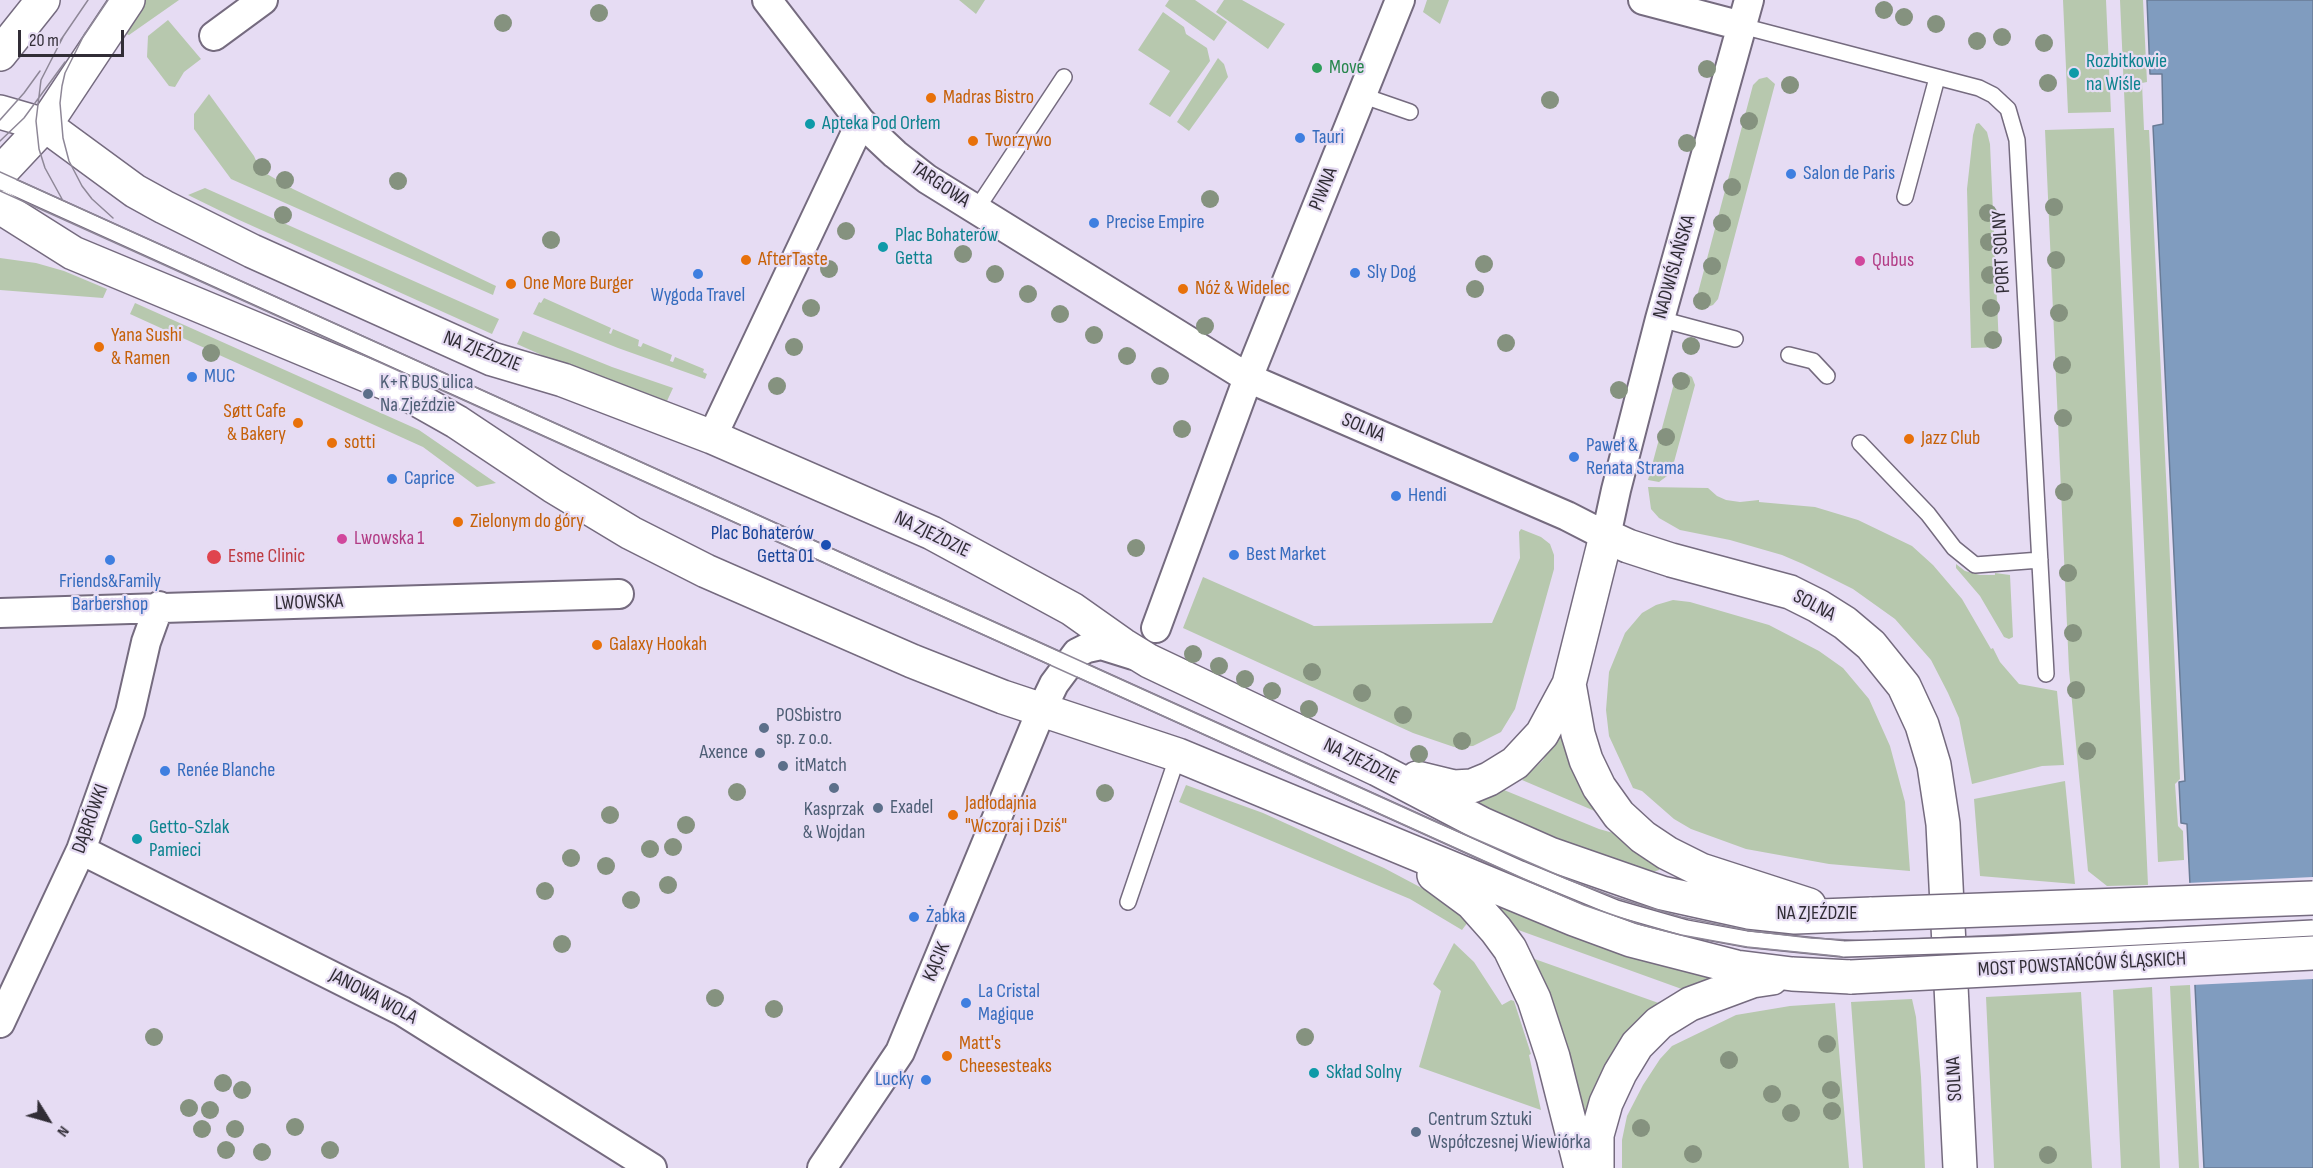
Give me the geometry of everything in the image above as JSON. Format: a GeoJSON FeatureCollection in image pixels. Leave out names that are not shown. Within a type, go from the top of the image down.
{"type":"FeatureCollection","features":[{"type":"Feature","properties":{"kind":"street"},"geometry":{"type":"LineString","coordinates":[[0,54],[43,0]]}},
{"type":"Feature","properties":{"kind":"street"},"geometry":{"type":"LineString","coordinates":[[0,172],[45,125],[128,0]]}},
{"type":"Feature","properties":{"kind":"street"},"geometry":{"type":"LineString","coordinates":[[214,36],[263,0]]}},
{"type":"Feature","properties":{"kind":"street","name":"TARGOWA"},"geometry":{"type":"LineString","coordinates":[[767,0],[861,122],[895,154],[927,179],[1248,378]]}},
{"type":"Feature","properties":{"kind":"street","name":"PIWNA"},"geometry":{"type":"LineString","coordinates":[[1248,378],[1400,0]]}},
{"type":"Feature","properties":{"kind":"street"},"geometry":{"type":"LineString","coordinates":[[1642,0],[1746,13]]}},
{"type":"Feature","properties":{"kind":"street","name":"NADWIŚLAŃSKA"},"geometry":{"type":"LineString","coordinates":[[1606,536],[1660,319],[1746,13]]}},
{"type":"Feature","properties":{"kind":"street","name":"NA ZJEŹDZIE"},"geometry":{"type":"LineString","coordinates":[[0,112],[45,125],[135,191],[252,251],[492,359],[563,380],[712,437],[959,546],[1072,609],[1149,661],[1377,769],[1482,824],[1550,854],[1662,893],[1748,912],[1795,917],[2313,898]]}},
{"type":"Feature","properties":{"kind":"street"},"geometry":{"type":"LineString","coordinates":[[712,437],[861,122]]}},
{"type":"Feature","properties":{"kind":"street"},"geometry":{"type":"LineString","coordinates":[[0,207],[73,253],[395,387],[457,422],[553,486],[631,533],[706,571],[912,661],[1041,711],[1178,755],[1574,919],[1631,939],[1736,967],[1792,974]]}},
{"type":"Feature","properties":{"kind":"street"},"geometry":{"type":"LineString","coordinates":[[1156,628],[1248,378]]}},
{"type":"Feature","properties":{"kind":"street","name":"SOLNA"},"geometry":{"type":"LineString","coordinates":[[1248,378],[1567,516],[1628,546],[1660,557],[1770,585],[1804,598],[1859,634],[1884,659],[1904,686],[1922,725],[1934,765],[1943,824],[1960,1168]]}},
{"type":"Feature","properties":{"kind":"street"},"geometry":{"type":"LineString","coordinates":[[1377,769],[1454,787],[1472,786],[1489,779],[1515,763],[1542,734],[1569,684],[1606,536]]}},
{"type":"Feature","properties":{"kind":"street","name":"LWOWSKA"},"geometry":{"type":"LineString","coordinates":[[0,613],[159,606],[619,594]]}},
{"type":"Feature","properties":{"kind":"street","name":"DĄBRÓWKI"},"geometry":{"type":"LineString","coordinates":[[0,1023],[81,850],[130,712],[146,642],[159,606]]}},
{"type":"Feature","properties":{"kind":"street","name":"KĄCIK"},"geometry":{"type":"LineString","coordinates":[[822,1168],[900,1052],[1054,684],[1077,653],[1087,648],[1101,645],[1149,661]]}},
{"type":"Feature","properties":{"kind":"street"},"geometry":{"type":"LineString","coordinates":[[1569,684],[1578,734],[1586,760],[1599,787],[1619,815],[1643,837],[1666,853],[1701,870],[1837,915]]}},
{"type":"Feature","properties":{"kind":"street"},"geometry":{"type":"LineString","coordinates":[[1357,830],[1450,885],[1472,903],[1510,949],[1534,999],[1553,1057],[1581,1168]]}},
{"type":"Feature","properties":{"kind":"street","name":"JANOWA WOLA"},"geometry":{"type":"LineString","coordinates":[[81,850],[402,1011],[652,1168]]}},
{"type":"Feature","properties":{"kind":"street","name":"MOST POWSTAŃCÓW ŚLĄSKICH"},"geometry":{"type":"LineString","coordinates":[[1847,963],[2313,953]]}},
{"type":"Feature","properties":{"kind":"street"},"geometry":{"type":"LineString","coordinates":[[1597,1168],[1597,1135],[1606,1103],[1637,1045],[1659,1023],[1690,1004],[1752,981],[1847,963]]}},
{"type":"Feature","properties":{"kind":"lane","name":"PORT SOLNY"},"geometry":{"type":"LineString","coordinates":[[1746,13],[1937,78],[1979,88],[1993,95],[2008,109],[2015,131],[2046,674]]}},
{"type":"Feature","properties":{"kind":"lane"},"geometry":{"type":"LineString","coordinates":[[976,210],[1064,77]]}},
{"type":"Feature","properties":{"kind":"lane"},"geometry":{"type":"LineString","coordinates":[[1905,196],[1937,78]]}},
{"type":"Feature","properties":{"kind":"lane"},"geometry":{"type":"LineString","coordinates":[[1361,95],[1410,112]]}},
{"type":"Feature","properties":{"kind":"lane"},"geometry":{"type":"LineString","coordinates":[[0,181],[1521,869],[1616,908],[1686,928],[1746,939],[1847,963],[2003,944],[2313,928]]}},
{"type":"Feature","properties":{"kind":"lane"},"geometry":{"type":"LineString","coordinates":[[1660,319],[1735,339]]}},
{"type":"Feature","properties":{"kind":"lane"},"geometry":{"type":"LineString","coordinates":[[1790,355],[1813,361],[1827,376]]}},
{"type":"Feature","properties":{"kind":"lane"},"geometry":{"type":"LineString","coordinates":[[1860,443],[1928,514],[1954,548],[1976,565],[2040,560]]}},
{"type":"Feature","properties":{"kind":"lane"},"geometry":{"type":"LineString","coordinates":[[1128,902],[1178,755]]}},
{"type":"Feature","properties":{"kind":"green space"},"geometry":{"type":"Polygon","coordinates":[[[146,0],[179,0],[129,35],[126,34],[146,0]]]}},
{"type":"Feature","properties":{"kind":"green space"},"geometry":{"type":"Polygon","coordinates":[[[959,0],[985,0],[976,14],[959,0]]]}},
{"type":"Feature","properties":{"kind":"green space"},"geometry":{"type":"Polygon","coordinates":[[[1169,0],[1195,0],[1227,22],[1214,41],[1165,6],[1169,0]]]}},
{"type":"Feature","properties":{"kind":"green space"},"geometry":{"type":"Polygon","coordinates":[[[1224,0],[1242,0],[1285,24],[1268,49],[1216,12],[1224,0]]]}},
{"type":"Feature","properties":{"kind":"green space"},"geometry":{"type":"Polygon","coordinates":[[[1427,0],[1449,0],[1440,24],[1423,12],[1427,0]]]}},
{"type":"Feature","properties":{"kind":"green space"},"geometry":{"type":"Polygon","coordinates":[[[2063,0],[2106,0],[2111,112],[2068,113],[2063,0]]]}},
{"type":"Feature","properties":{"kind":"green space"},"geometry":{"type":"Polygon","coordinates":[[[2120,0],[2143,0],[2147,82],[2142,83],[2144,130],[2149,130],[2180,779],[2175,784],[2178,826],[2183,831],[2184,860],[2158,862],[2120,0]]]}},
{"type":"Feature","properties":{"kind":"green space"},"geometry":{"type":"Polygon","coordinates":[[[1163,12],[1184,27],[1186,34],[1207,48],[1210,61],[1170,117],[1149,104],[1170,71],[1138,50],[1163,12]]]}},
{"type":"Feature","properties":{"kind":"green space"},"geometry":{"type":"Polygon","coordinates":[[[168,20],[201,59],[184,72],[175,87],[169,86],[147,57],[148,36],[168,20]]]}},
{"type":"Feature","properties":{"kind":"green space"},"geometry":{"type":"Polygon","coordinates":[[[1218,58],[1224,64],[1228,77],[1189,131],[1177,122],[1218,58]]]}},
{"type":"Feature","properties":{"kind":"green space"},"geometry":{"type":"Polygon","coordinates":[[[1767,77],[1775,84],[1718,299],[1713,305],[1700,307],[1695,304],[1753,85],[1759,79],[1767,77]]]}},
{"type":"Feature","properties":{"kind":"green space"},"geometry":{"type":"Polygon","coordinates":[[[209,94],[254,156],[260,170],[293,189],[496,286],[493,295],[231,179],[194,129],[194,114],[209,94]]]}},
{"type":"Feature","properties":{"kind":"green space"},"geometry":{"type":"Polygon","coordinates":[[[1979,123],[1987,132],[1990,144],[1999,347],[1971,348],[1967,189],[1973,135],[1976,124],[1979,123]]]}},
{"type":"Feature","properties":{"kind":"green space"},"geometry":{"type":"Polygon","coordinates":[[[2114,128],[2148,885],[2107,886],[2088,871],[2069,670],[2045,130],[2114,128]]]}},
{"type":"Feature","properties":{"kind":"green space"},"geometry":{"type":"Polygon","coordinates":[[[205,188],[499,319],[492,334],[188,195],[205,188]]]}},
{"type":"Feature","properties":{"kind":"green space"},"geometry":{"type":"Polygon","coordinates":[[[0,258],[36,263],[64,271],[107,289],[103,298],[0,290],[0,258]]]}},
{"type":"Feature","properties":{"kind":"green space"},"geometry":{"type":"Polygon","coordinates":[[[544,298],[611,328],[609,333],[611,334],[613,329],[639,340],[638,346],[641,347],[643,343],[672,355],[670,361],[673,362],[675,357],[704,369],[703,372],[707,374],[705,379],[533,314],[539,302],[541,303],[544,298]]]}},
{"type":"Feature","properties":{"kind":"green space"},"geometry":{"type":"Polygon","coordinates":[[[135,303],[419,430],[496,483],[477,487],[423,447],[215,355],[209,350],[130,314],[135,303]]]}},
{"type":"Feature","properties":{"kind":"green space"},"geometry":{"type":"Polygon","coordinates":[[[523,331],[612,367],[673,388],[667,401],[651,398],[575,370],[517,344],[523,331]]]}},
{"type":"Feature","properties":{"kind":"green space"},"geometry":{"type":"Polygon","coordinates":[[[1685,373],[1692,377],[1695,385],[1671,473],[1659,482],[1648,480],[1676,376],[1685,373]]]}},
{"type":"Feature","properties":{"kind":"green space"},"geometry":{"type":"Polygon","coordinates":[[[1648,487],[1708,488],[1726,500],[1740,502],[1759,500],[1759,502],[1815,507],[1858,520],[1912,546],[1933,565],[1962,599],[1991,649],[1993,648],[2000,662],[2019,684],[2057,691],[2064,765],[2042,766],[1972,784],[1959,718],[1948,693],[1931,660],[1895,619],[1853,589],[1782,555],[1730,540],[1680,530],[1659,518],[1651,509],[1648,487]]]}},
{"type":"Feature","properties":{"kind":"green space"},"geometry":{"type":"Polygon","coordinates":[[[1521,529],[1541,537],[1550,544],[1554,555],[1554,569],[1515,709],[1501,732],[1473,746],[1454,747],[1413,733],[1183,628],[1203,577],[1314,626],[1492,623],[1520,558],[1519,532],[1521,529]]]}},
{"type":"Feature","properties":{"kind":"green space"},"geometry":{"type":"Polygon","coordinates":[[[1956,564],[1965,571],[1980,575],[1995,575],[1995,573],[2010,575],[2013,637],[2009,639],[2004,637],[1980,596],[1956,568],[1956,564]]]}},
{"type":"Feature","properties":{"kind":"green space"},"geometry":{"type":"Polygon","coordinates":[[[1673,600],[1690,602],[1769,625],[1819,651],[1843,668],[1869,699],[1890,746],[1905,802],[1910,871],[1829,864],[1746,849],[1691,829],[1674,819],[1642,791],[1633,788],[1609,736],[1606,710],[1609,672],[1625,633],[1642,613],[1656,605],[1673,600]]]}},
{"type":"Feature","properties":{"kind":"green space"},"geometry":{"type":"Polygon","coordinates":[[[1564,726],[1604,815],[1522,780],[1543,760],[1564,726]]]}},
{"type":"Feature","properties":{"kind":"green space"},"geometry":{"type":"Polygon","coordinates":[[[2065,781],[2075,884],[1980,876],[1974,799],[2065,781]]]}},
{"type":"Feature","properties":{"kind":"green space"},"geometry":{"type":"Polygon","coordinates":[[[1186,785],[1263,813],[1384,868],[1435,895],[1468,922],[1462,930],[1410,899],[1179,802],[1186,785]]]}},
{"type":"Feature","properties":{"kind":"green space"},"geometry":{"type":"Polygon","coordinates":[[[1504,790],[1599,829],[1624,836],[1660,867],[1659,870],[1653,872],[1608,860],[1475,806],[1475,802],[1504,790]]]}},
{"type":"Feature","properties":{"kind":"green space"},"geometry":{"type":"Polygon","coordinates":[[[1497,904],[1715,978],[1690,992],[1510,927],[1497,904]]]}},
{"type":"Feature","properties":{"kind":"green space"},"geometry":{"type":"Polygon","coordinates":[[[1454,943],[1474,962],[1502,1005],[1511,1000],[1514,1001],[1531,1054],[1529,1055],[1541,1110],[1419,1067],[1441,991],[1433,984],[1454,943]]]}},
{"type":"Feature","properties":{"kind":"green space"},"geometry":{"type":"Polygon","coordinates":[[[1529,957],[1667,1006],[1584,1120],[1529,957]]]}},
{"type":"Feature","properties":{"kind":"green space"},"geometry":{"type":"Polygon","coordinates":[[[2190,985],[2199,1168],[2179,1168],[2170,986],[2190,985]]]}},
{"type":"Feature","properties":{"kind":"green space"},"geometry":{"type":"Polygon","coordinates":[[[2152,987],[2160,1168],[2121,1168],[2113,990],[2152,987]]]}},
{"type":"Feature","properties":{"kind":"green space"},"geometry":{"type":"Polygon","coordinates":[[[2081,992],[2092,1168],[1994,1168],[1986,997],[2081,992]]]}},
{"type":"Feature","properties":{"kind":"green space"},"geometry":{"type":"Polygon","coordinates":[[[1912,999],[1916,1017],[1921,1077],[1925,1168],[1863,1168],[1851,1002],[1912,999]]]}},
{"type":"Feature","properties":{"kind":"green space"},"geometry":{"type":"Polygon","coordinates":[[[1835,1003],[1849,1168],[1622,1168],[1622,1140],[1627,1116],[1643,1085],[1660,1059],[1672,1046],[1736,1015],[1790,1006],[1835,1003]]]}},
{"type":"Feature","properties":{"kind":"water"},"geometry":{"type":"Polygon","coordinates":[[[2147,0],[2313,0],[2313,1168],[2204,1168],[2187,824],[2181,823],[2179,782],[2185,781],[2153,126],[2163,124],[2162,74],[2150,74],[2147,0]]]}},
{"type":"Feature","properties":{"kind":"pier"},"geometry":{"type":"Polygon","coordinates":[[[2313,877],[2313,979],[2192,985],[2187,883],[2313,877]]]}},
{"type":"Feature","properties":{"kind":"tram line"},"geometry":{"type":"LineString","coordinates":[[58,44],[88,0]]}},
{"type":"Feature","properties":{"kind":"tram line"},"geometry":{"type":"LineString","coordinates":[[81,40],[108,0]]}},
{"type":"Feature","properties":{"kind":"tram line"},"geometry":{"type":"LineString","coordinates":[[85,33],[65,73],[62,86],[60,103],[63,138],[69,161],[82,186],[92,199],[113,218]]}},
{"type":"Feature","properties":{"kind":"tram line"},"geometry":{"type":"LineString","coordinates":[[62,199],[45,168],[39,149],[36,121],[41,80],[63,37]]}},
{"type":"Feature","properties":{"kind":"tram line"},"geometry":{"type":"LineString","coordinates":[[0,141],[24,118],[65,62]]}},
{"type":"Feature","properties":{"kind":"tram line"},"geometry":{"type":"LineString","coordinates":[[0,120],[40,71]]}},
{"type":"Feature","properties":{"kind":"tram line"},"geometry":{"type":"LineString","coordinates":[[0,172],[1434,821],[1614,897],[1681,917],[1751,931],[1811,938],[1868,941],[2313,921]]}},
{"type":"Feature","properties":{"kind":"tram line"},"geometry":{"type":"LineString","coordinates":[[0,191],[1524,879],[1584,905],[1642,925],[1747,947],[1846,957],[2313,936]]}},
{"type":"Feature","properties":{"kind":"place","name":"Move"},"geometry":{"type":"Point","coordinates":[1317,68]}},
{"type":"Feature","properties":{"kind":"place","name":"Rozbitkowie na Wiśle"},"geometry":{"type":"Point","coordinates":[2074,73]}},
{"type":"Feature","properties":{"kind":"place","name":"Madras Bistro"},"geometry":{"type":"Point","coordinates":[931,98]}},
{"type":"Feature","properties":{"kind":"place","name":"Apteka Pod Orłem"},"geometry":{"type":"Point","coordinates":[810,124]}},
{"type":"Feature","properties":{"kind":"place","name":"Tauri"},"geometry":{"type":"Point","coordinates":[1300,138]}},
{"type":"Feature","properties":{"kind":"place","name":"Tworzywo"},"geometry":{"type":"Point","coordinates":[973,141]}},
{"type":"Feature","properties":{"kind":"place","name":"Salon de Paris"},"geometry":{"type":"Point","coordinates":[1791,174]}},
{"type":"Feature","properties":{"kind":"place","name":"Precise Empire"},"geometry":{"type":"Point","coordinates":[1094,223]}},
{"type":"Feature","properties":{"kind":"place","name":"Plac Bohaterów Getta"},"geometry":{"type":"Point","coordinates":[883,247]}},
{"type":"Feature","properties":{"kind":"place","name":"AfterTaste"},"geometry":{"type":"Point","coordinates":[746,260]}},
{"type":"Feature","properties":{"kind":"place","name":"Qubus"},"geometry":{"type":"Point","coordinates":[1860,261]}},
{"type":"Feature","properties":{"kind":"place","name":"Sly Dog"},"geometry":{"type":"Point","coordinates":[1355,273]}},
{"type":"Feature","properties":{"kind":"place","name":"Wygoda Travel"},"geometry":{"type":"Point","coordinates":[698,274]}},
{"type":"Feature","properties":{"kind":"place","name":"One More Burger"},"geometry":{"type":"Point","coordinates":[511,284]}},
{"type":"Feature","properties":{"kind":"place","name":"Nóż & Widelec"},"geometry":{"type":"Point","coordinates":[1183,289]}},
{"type":"Feature","properties":{"kind":"place","name":"Yana Sushi & Ramen"},"geometry":{"type":"Point","coordinates":[99,347]}},
{"type":"Feature","properties":{"kind":"place","name":"MUC"},"geometry":{"type":"Point","coordinates":[192,377]}},
{"type":"Feature","properties":{"kind":"place","name":"K+R BUS ulica Na Zjeździe"},"geometry":{"type":"Point","coordinates":[368,394]}},
{"type":"Feature","properties":{"kind":"place","name":"Søtt Cafe & Bakery"},"geometry":{"type":"Point","coordinates":[298,423]}},
{"type":"Feature","properties":{"kind":"place","name":"Jazz Club"},"geometry":{"type":"Point","coordinates":[1909,439]}},
{"type":"Feature","properties":{"kind":"place","name":"sotti"},"geometry":{"type":"Point","coordinates":[332,443]}},
{"type":"Feature","properties":{"kind":"place","name":"Paweł & Renata Strama"},"geometry":{"type":"Point","coordinates":[1574,457]}},
{"type":"Feature","properties":{"kind":"place","name":"Caprice"},"geometry":{"type":"Point","coordinates":[392,479]}},
{"type":"Feature","properties":{"kind":"place","name":"Hendi"},"geometry":{"type":"Point","coordinates":[1396,496]}},
{"type":"Feature","properties":{"kind":"place","name":"Zielonym do góry"},"geometry":{"type":"Point","coordinates":[458,522]}},
{"type":"Feature","properties":{"kind":"place","name":"Lwowska 1"},"geometry":{"type":"Point","coordinates":[342,539]}},
{"type":"Feature","properties":{"kind":"place","name":"Plac Bohaterów Getta 01"},"geometry":{"type":"Point","coordinates":[826,545]}},
{"type":"Feature","properties":{"kind":"place","name":"Best Market"},"geometry":{"type":"Point","coordinates":[1234,555]}},
{"type":"Feature","properties":{"kind":"place","name":"Esme Clinic"},"geometry":{"type":"Point","coordinates":[214,557]}},
{"type":"Feature","properties":{"kind":"place","name":"Friends&Family Barbershop"},"geometry":{"type":"Point","coordinates":[110,560]}},
{"type":"Feature","properties":{"kind":"place","name":"Galaxy Hookah"},"geometry":{"type":"Point","coordinates":[597,645]}},
{"type":"Feature","properties":{"kind":"place","name":"POSbistro sp. z o.o."},"geometry":{"type":"Point","coordinates":[764,728]}},
{"type":"Feature","properties":{"kind":"place","name":"Axence"},"geometry":{"type":"Point","coordinates":[760,753]}},
{"type":"Feature","properties":{"kind":"place","name":"itMatch"},"geometry":{"type":"Point","coordinates":[783,766]}},
{"type":"Feature","properties":{"kind":"place","name":"Renée Blanche"},"geometry":{"type":"Point","coordinates":[165,771]}},
{"type":"Feature","properties":{"kind":"place","name":"Kasprzak & Wojdan"},"geometry":{"type":"Point","coordinates":[834,788]}},
{"type":"Feature","properties":{"kind":"place","name":"Exadel"},"geometry":{"type":"Point","coordinates":[878,808]}},
{"type":"Feature","properties":{"kind":"place","name":"Jadłodajnia \"Wczoraj i Dziś\""},"geometry":{"type":"Point","coordinates":[953,815]}},
{"type":"Feature","properties":{"kind":"place","name":"Getto-Szlak Pamieci"},"geometry":{"type":"Point","coordinates":[137,839]}},
{"type":"Feature","properties":{"kind":"place","name":"Żabka"},"geometry":{"type":"Point","coordinates":[914,917]}},
{"type":"Feature","properties":{"kind":"place","name":"La Cristal Magique"},"geometry":{"type":"Point","coordinates":[966,1003]}},
{"type":"Feature","properties":{"kind":"place","name":"Matt's Cheesesteaks"},"geometry":{"type":"Point","coordinates":[947,1056]}},
{"type":"Feature","properties":{"kind":"place","name":"Skład Solny"},"geometry":{"type":"Point","coordinates":[1314,1073]}},
{"type":"Feature","properties":{"kind":"place","name":"Lucky"},"geometry":{"type":"Point","coordinates":[926,1080]}},
{"type":"Feature","properties":{"kind":"place","name":"Centrum Sztuki Współczesnej Wiewiórka"},"geometry":{"type":"Point","coordinates":[1416,1132]}}]}
